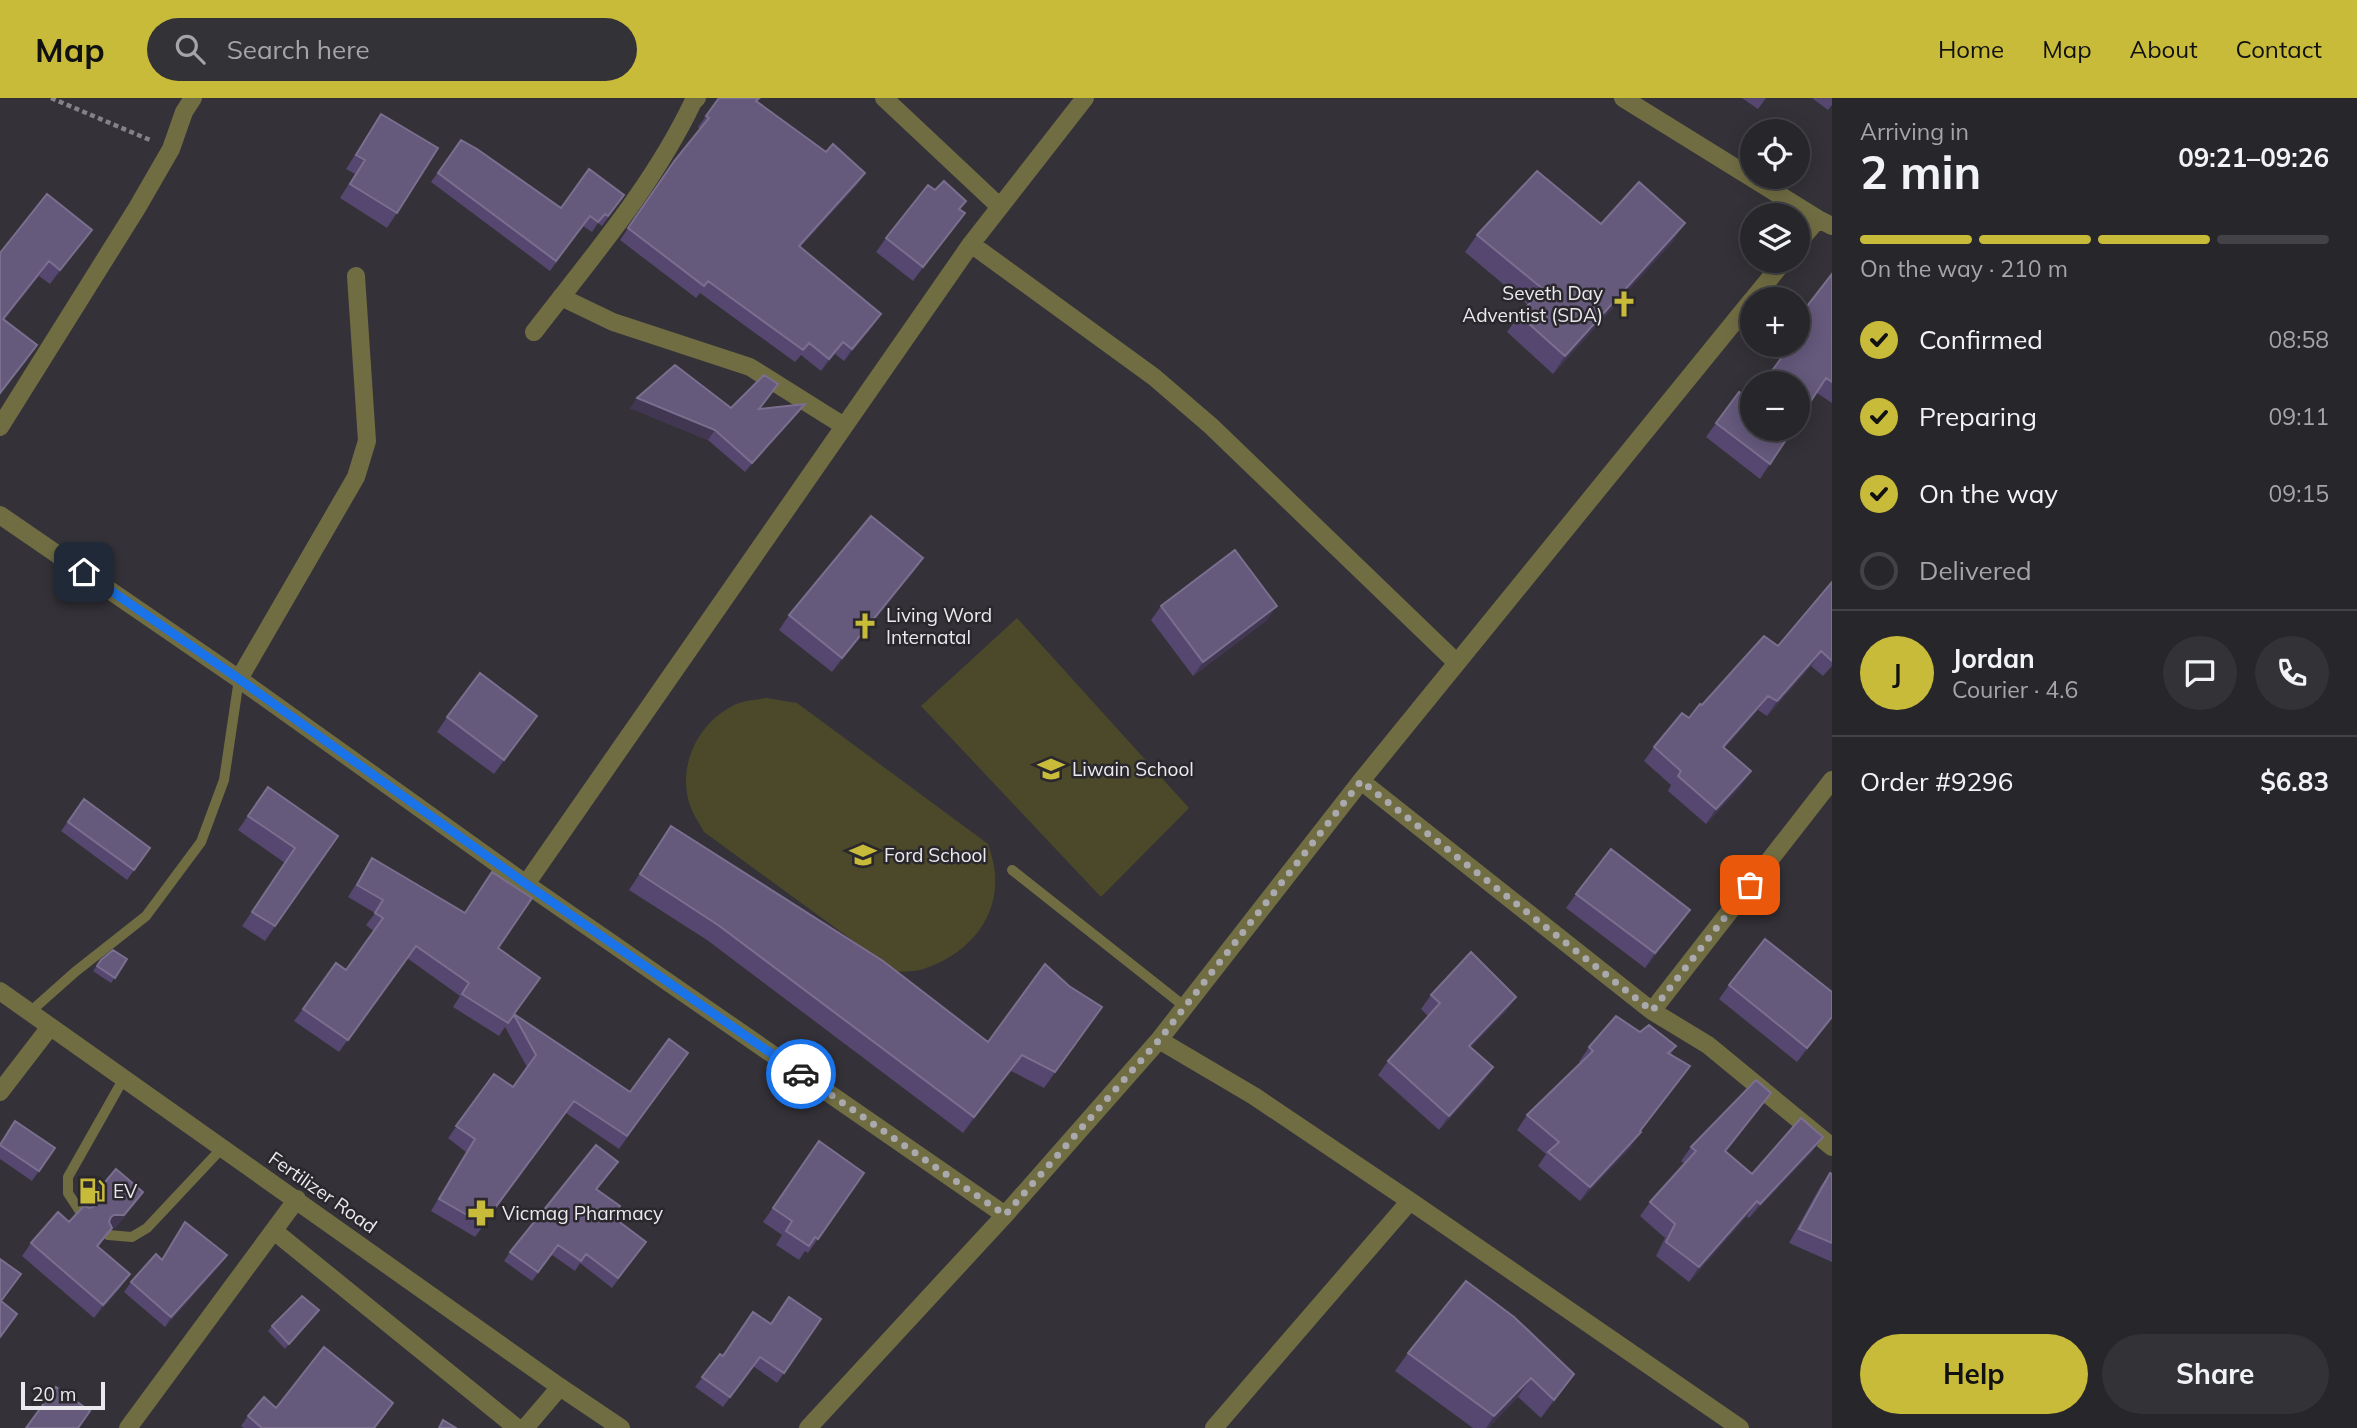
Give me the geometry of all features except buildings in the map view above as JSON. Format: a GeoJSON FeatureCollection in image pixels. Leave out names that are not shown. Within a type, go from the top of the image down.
{"type":"FeatureCollection","features":[{"type":"Feature","properties":{"kind":"street"},"geometry":{"type":"LineString","coordinates":[[0,427],[137,208],[171,149],[184,112],[193,98]]}},
{"type":"Feature","properties":{"kind":"street"},"geometry":{"type":"LineString","coordinates":[[534,331],[614,229],[675,140],[697,98]]}},
{"type":"Feature","properties":{"kind":"street"},"geometry":{"type":"LineString","coordinates":[[884,98],[999,206]]}},
{"type":"Feature","properties":{"kind":"street"},"geometry":{"type":"LineString","coordinates":[[526,884],[971,244],[1085,98]]}},
{"type":"Feature","properties":{"kind":"street"},"geometry":{"type":"LineString","coordinates":[[1623,98],[1825,223],[1810,234]]}},
{"type":"Feature","properties":{"kind":"street"},"geometry":{"type":"LineString","coordinates":[[971,244],[1154,377],[1211,426],[1457,663]]}},
{"type":"Feature","properties":{"kind":"street"},"geometry":{"type":"LineString","coordinates":[[1763,287],[1774,273]]}},
{"type":"Feature","properties":{"kind":"street"},"geometry":{"type":"LineString","coordinates":[[239,679],[356,477],[367,441],[356,276]]}},
{"type":"Feature","properties":{"kind":"street"},"geometry":{"type":"LineString","coordinates":[[561,297],[613,322],[750,367],[844,426]]}},
{"type":"Feature","properties":{"kind":"street"},"geometry":{"type":"LineString","coordinates":[[808,1428],[1005,1215],[1159,1040],[1361,781],[1740,315]]}},
{"type":"Feature","properties":{"kind":"street"},"geometry":{"type":"LineString","coordinates":[[0,515],[239,679],[526,884],[1005,1215]]}},
{"type":"Feature","properties":{"kind":"street"},"geometry":{"type":"LineString","coordinates":[[1652,1011],[1832,780]]}},
{"type":"Feature","properties":{"kind":"street"},"geometry":{"type":"LineString","coordinates":[[1361,781],[1652,1011],[1708,1045],[1832,1147]]}},
{"type":"Feature","properties":{"kind":"street","name":"Fertilizer Road"},"geometry":{"type":"LineString","coordinates":[[0,991],[621,1428]]}},
{"type":"Feature","properties":{"kind":"street"},"geometry":{"type":"LineString","coordinates":[[0,1092],[50,1027]]}},
{"type":"Feature","properties":{"kind":"street"},"geometry":{"type":"LineString","coordinates":[[1159,1040],[1254,1096],[1410,1200],[1740,1428]]}},
{"type":"Feature","properties":{"kind":"street"},"geometry":{"type":"LineString","coordinates":[[128,1428],[297,1199]]}},
{"type":"Feature","properties":{"kind":"street"},"geometry":{"type":"LineString","coordinates":[[1214,1428],[1410,1200]]}},
{"type":"Feature","properties":{"kind":"street"},"geometry":{"type":"LineString","coordinates":[[274,1231],[517,1428]]}},
{"type":"Feature","properties":{"kind":"street"},"geometry":{"type":"LineString","coordinates":[[525,1428],[560,1387]]}},
{"type":"Feature","properties":{"kind":"lane"},"geometry":{"type":"LineString","coordinates":[[30,1012],[75,972],[146,916],[201,842],[224,780],[239,679]]}},
{"type":"Feature","properties":{"kind":"lane"},"geometry":{"type":"LineString","coordinates":[[1012,870],[1184,1006]]}},
{"type":"Feature","properties":{"kind":"lane"},"geometry":{"type":"LineString","coordinates":[[80,1213],[68,1193],[68,1177],[124,1078]]}},
{"type":"Feature","properties":{"kind":"lane"},"geometry":{"type":"LineString","coordinates":[[108,1235],[132,1237],[148,1228],[223,1147]]}},
{"type":"Feature","properties":{"kind":"path"},"geometry":{"type":"LineString","coordinates":[[51,98],[171,149]]}},
{"type":"Feature","properties":{"kind":"shaded area"},"geometry":{"type":"Polygon","coordinates":[[[1017,618],[1189,808],[1101,897],[921,706],[1017,618]]]}},
{"type":"Feature","properties":{"kind":"shaded area"},"geometry":{"type":"Polygon","coordinates":[[[766,698],[797,703],[988,844],[995,876],[991,908],[976,935],[965,946],[923,969],[896,972],[704,832],[692,811],[687,792],[686,777],[694,746],[712,720],[725,710],[742,702],[766,698]]]}},
{"type":"Feature","properties":{"kind":"way so far"},"geometry":{"type":"LineString","coordinates":[[801,1074],[1005,1215],[1159,1040],[1239,934],[1361,781],[1652,1011],[1750,885]]}},
{"type":"Feature","properties":{"kind":"place","name":"Seveth Day Adventist (SDA)"},"geometry":{"type":"Point","coordinates":[1624,304]}},
{"type":"Feature","properties":{"kind":"place","name":"Living Word Internatal"},"geometry":{"type":"Point","coordinates":[865,626]}},
{"type":"Feature","properties":{"kind":"place","name":"Liwain School"},"geometry":{"type":"Point","coordinates":[1051,769]}},
{"type":"Feature","properties":{"kind":"place","name":"Ford School"},"geometry":{"type":"Point","coordinates":[863,855]}},
{"type":"Feature","properties":{"kind":"place","name":"EV"},"geometry":{"type":"Point","coordinates":[92,1191]}},
{"type":"Feature","properties":{"kind":"place","name":"Vicmag Pharmacy"},"geometry":{"type":"Point","coordinates":[481,1213]}},
{"type":"Feature","properties":{"kind":"route"},"geometry":{"type":"LineString","coordinates":[[84,572],[801,1074]]}}]}
